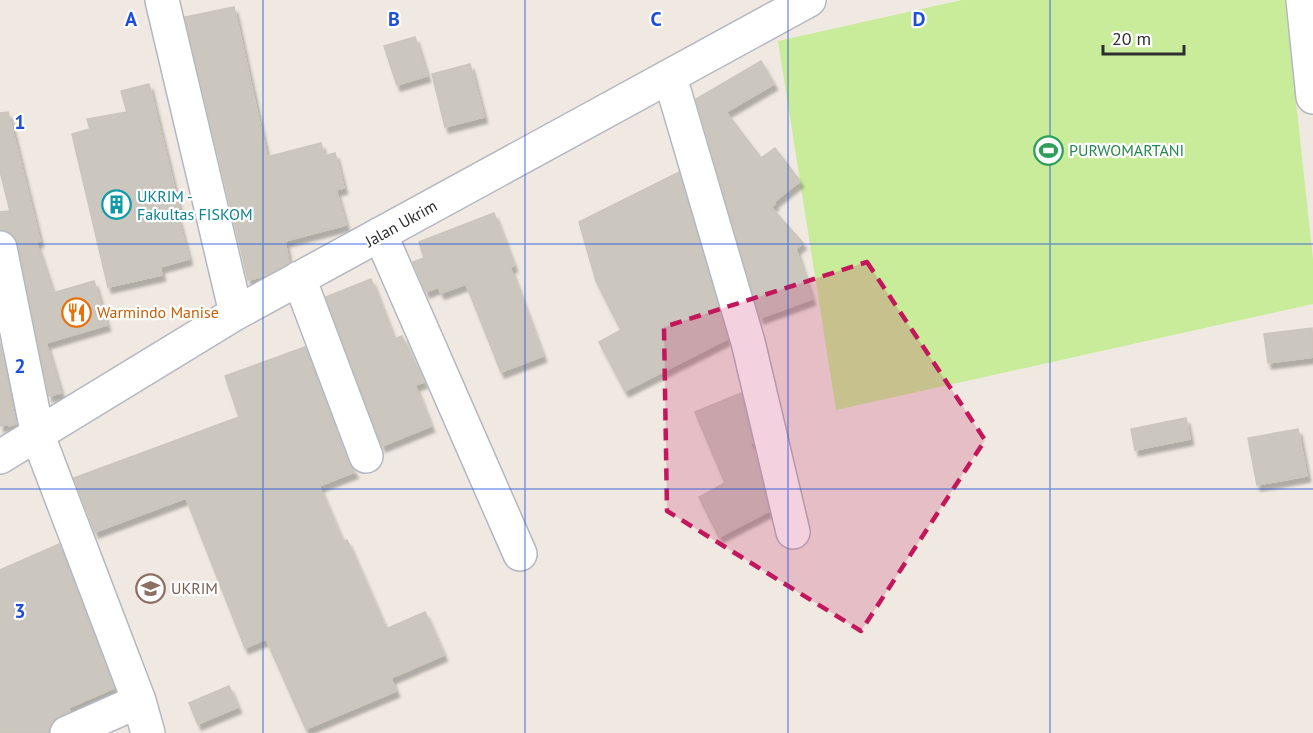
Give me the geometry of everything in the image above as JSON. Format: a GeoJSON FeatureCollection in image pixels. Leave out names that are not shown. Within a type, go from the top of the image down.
{"type":"FeatureCollection","features":[{"type":"Feature","properties":{"kind":"street"},"geometry":{"type":"LineString","coordinates":[[162,0],[236,314]]}},
{"type":"Feature","properties":{"kind":"street","name":"Jalan Ukrim"},"geometry":{"type":"LineString","coordinates":[[0,457],[299,278],[809,0]]}},
{"type":"Feature","properties":{"kind":"street"},"geometry":{"type":"LineString","coordinates":[[1303,0],[1313,97]]}},
{"type":"Feature","properties":{"kind":"street"},"geometry":{"type":"LineString","coordinates":[[670,77],[748,342],[793,532]]}},
{"type":"Feature","properties":{"kind":"street"},"geometry":{"type":"LineString","coordinates":[[380,234],[520,554]]}},
{"type":"Feature","properties":{"kind":"street"},"geometry":{"type":"LineString","coordinates":[[0,248],[38,436],[139,701],[148,733]]}},
{"type":"Feature","properties":{"kind":"street"},"geometry":{"type":"LineString","coordinates":[[299,278],[366,456]]}},
{"type":"Feature","properties":{"kind":"street"},"geometry":{"type":"LineString","coordinates":[[67,733],[139,701]]}},
{"type":"Feature","properties":{"kind":"highlighted area"},"geometry":{"type":"Polygon","coordinates":[[[867,262],[985,440],[861,631],[667,511],[664,327],[867,262]]]}},
{"type":"Feature","properties":{"kind":"green space","name":"PURWOMARTANI"},"geometry":{"type":"Polygon","coordinates":[[[962,0],[1285,0],[1313,259],[1313,304],[836,410],[778,41],[962,0]]]}},
{"type":"Feature","properties":{"kind":"building"},"geometry":{"type":"Polygon","coordinates":[[[234,7],[267,157],[321,143],[324,156],[335,153],[344,188],[336,190],[346,225],[285,241],[289,263],[265,276],[248,280],[185,17],[234,7]]]}},
{"type":"Feature","properties":{"kind":"building"},"geometry":{"type":"Polygon","coordinates":[[[415,37],[427,76],[397,85],[384,46],[415,37]]]}},
{"type":"Feature","properties":{"kind":"building"},"geometry":{"type":"Polygon","coordinates":[[[761,61],[774,84],[726,112],[761,158],[775,148],[800,181],[771,207],[803,243],[796,249],[812,299],[760,318],[696,99],[761,61]]]}},
{"type":"Feature","properties":{"kind":"building"},"geometry":{"type":"Polygon","coordinates":[[[470,64],[484,117],[445,127],[432,74],[470,64]]]}},
{"type":"Feature","properties":{"kind":"building","name":"UKRIM - Fakultas FISKOM"},"geometry":{"type":"Polygon","coordinates":[[[149,84],[179,208],[175,208],[189,259],[160,267],[162,275],[108,287],[72,134],[90,129],[87,119],[127,112],[121,91],[149,84]]]}},
{"type":"Feature","properties":{"kind":"building"},"geometry":{"type":"Polygon","coordinates":[[[8,112],[40,241],[36,242],[53,293],[94,281],[107,325],[46,343],[61,393],[49,396],[18,244],[14,235],[0,230],[0,212],[10,211],[0,171],[0,113],[8,112]]]}},
{"type":"Feature","properties":{"kind":"building"},"geometry":{"type":"Polygon","coordinates":[[[679,172],[727,339],[625,391],[599,342],[621,330],[596,281],[579,222],[679,172]]]}},
{"type":"Feature","properties":{"kind":"building"},"geometry":{"type":"Polygon","coordinates":[[[494,213],[514,266],[510,267],[543,356],[501,372],[466,284],[441,293],[438,287],[426,292],[413,262],[424,258],[419,242],[494,213]]]}},
{"type":"Feature","properties":{"kind":"building"},"geometry":{"type":"Polygon","coordinates":[[[371,279],[394,339],[402,336],[424,382],[415,385],[431,426],[382,446],[326,297],[371,279]]]}},
{"type":"Feature","properties":{"kind":"building"},"geometry":{"type":"Polygon","coordinates":[[[1312,328],[1313,357],[1268,363],[1264,334],[1312,328]]]}},
{"type":"Feature","properties":{"kind":"building"},"geometry":{"type":"Polygon","coordinates":[[[0,343],[16,424],[9,426],[8,424],[0,426],[0,343]]]}},
{"type":"Feature","properties":{"kind":"building"},"geometry":{"type":"Polygon","coordinates":[[[305,347],[348,463],[355,472],[319,486],[343,542],[347,540],[386,629],[425,612],[444,655],[391,678],[396,691],[306,729],[266,639],[245,648],[186,498],[95,532],[74,478],[239,417],[225,376],[305,347]]]}},
{"type":"Feature","properties":{"kind":"building"},"geometry":{"type":"Polygon","coordinates":[[[741,393],[753,443],[750,444],[756,456],[769,511],[719,537],[699,497],[725,483],[695,412],[741,393]]]}},
{"type":"Feature","properties":{"kind":"building"},"geometry":{"type":"Polygon","coordinates":[[[1186,418],[1190,439],[1135,450],[1131,429],[1186,418]]]}},
{"type":"Feature","properties":{"kind":"building"},"geometry":{"type":"Polygon","coordinates":[[[1298,429],[1307,476],[1257,485],[1248,438],[1298,429]]]}},
{"type":"Feature","properties":{"kind":"building"},"geometry":{"type":"Polygon","coordinates":[[[59,544],[114,688],[68,708],[70,711],[52,722],[49,733],[0,733],[0,570],[59,544]]]}},
{"type":"Feature","properties":{"kind":"building"},"geometry":{"type":"Polygon","coordinates":[[[229,686],[238,707],[198,724],[189,703],[229,686]]]}},
{"type":"Feature","properties":{"kind":"place","name":"PURWOMARTANI"},"geometry":{"type":"Point","coordinates":[1048,150]}},
{"type":"Feature","properties":{"kind":"place","name":"UKRIM - Fakultas FISKOM"},"geometry":{"type":"Point","coordinates":[116,205]}},
{"type":"Feature","properties":{"kind":"place","name":"Warmindo Manise"},"geometry":{"type":"Point","coordinates":[76,312]}},
{"type":"Feature","properties":{"kind":"place","name":"UKRIM"},"geometry":{"type":"Point","coordinates":[150,588]}}]}
